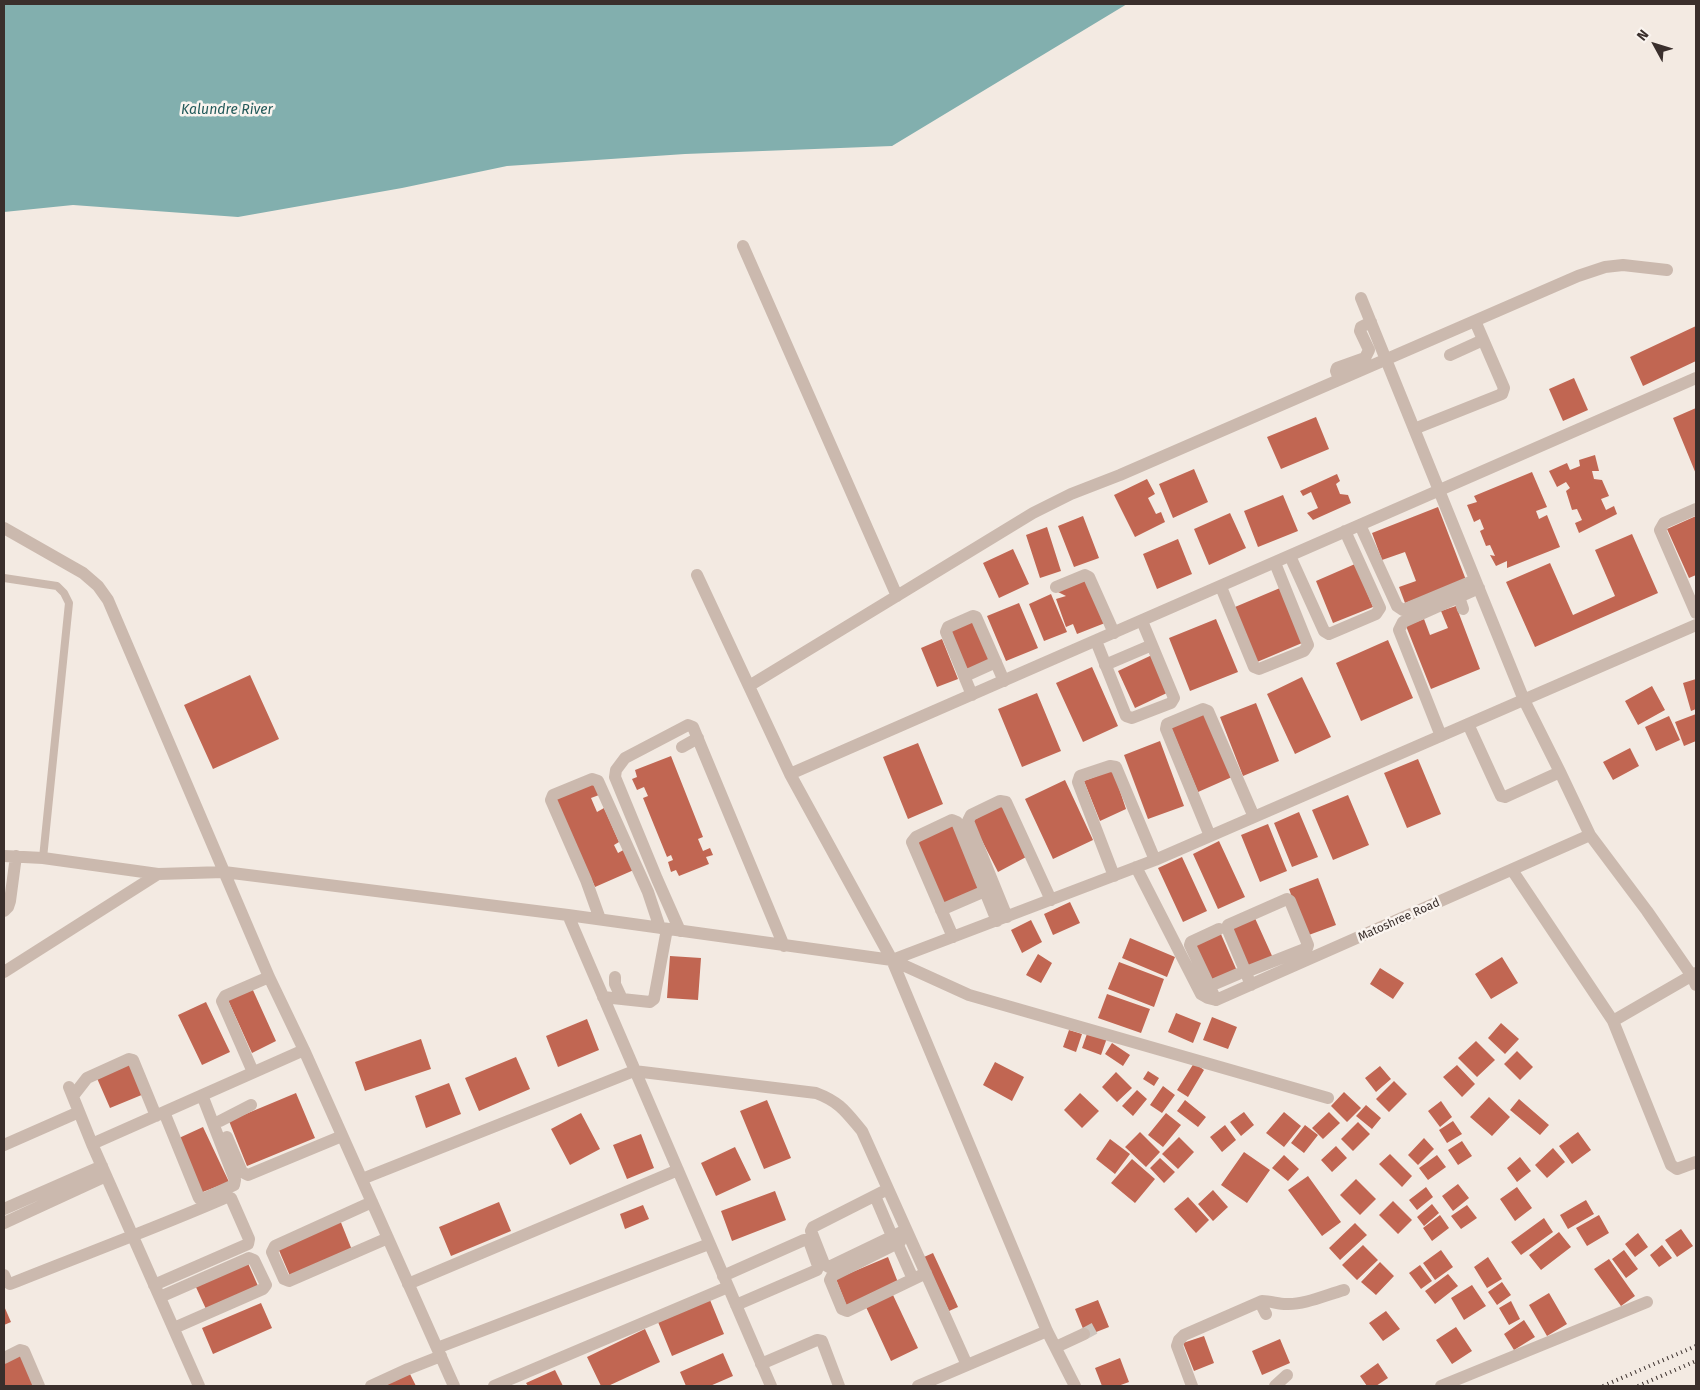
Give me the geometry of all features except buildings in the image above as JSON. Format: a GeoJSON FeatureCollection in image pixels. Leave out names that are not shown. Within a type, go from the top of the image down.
{"type":"FeatureCollection","features":[{"type":"Feature","properties":{"kind":"street"},"geometry":{"type":"LineString","coordinates":[[743,246],[897,596]]}},
{"type":"Feature","properties":{"kind":"street"},"geometry":{"type":"LineString","coordinates":[[749,686],[1033,513],[1071,494],[1120,475],[1339,380],[1350,369],[1386,359],[1578,276],[1605,267],[1623,265],[1666,270]]}},
{"type":"Feature","properties":{"kind":"street"},"geometry":{"type":"LineString","coordinates":[[1361,298],[1524,700],[1590,834],[1695,978],[1614,1021]]}},
{"type":"Feature","properties":{"kind":"street"},"geometry":{"type":"LineString","coordinates":[[1414,429],[1502,394],[1504,388],[1475,321]]}},
{"type":"Feature","properties":{"kind":"street"},"geometry":{"type":"LineString","coordinates":[[1364,364],[1369,350],[1360,331],[1361,327],[1371,322]]}},
{"type":"Feature","properties":{"kind":"street"},"geometry":{"type":"LineString","coordinates":[[1450,355],[1483,340]]}},
{"type":"Feature","properties":{"kind":"street"},"geometry":{"type":"LineString","coordinates":[[790,774],[1696,378]]}},
{"type":"Feature","properties":{"kind":"street"},"geometry":{"type":"LineString","coordinates":[[1696,509],[1664,523],[1660,530],[1696,613]]}},
{"type":"Feature","properties":{"kind":"street"},"geometry":{"type":"LineString","coordinates":[[1360,525],[1397,606],[1403,610],[1477,584]]}},
{"type":"Feature","properties":{"kind":"street"},"geometry":{"type":"LineString","coordinates":[[4,528],[83,573],[98,586],[108,600],[269,977],[304,1050],[454,1386]]}},
{"type":"Feature","properties":{"kind":"street"},"geometry":{"type":"LineString","coordinates":[[1290,556],[1324,632],[1330,634],[1376,614],[1380,608],[1345,532]]}},
{"type":"Feature","properties":{"kind":"street"},"geometry":{"type":"LineString","coordinates":[[1221,587],[1254,667],[1260,669],[1304,651],[1308,645],[1276,563]]}},
{"type":"Feature","properties":{"kind":"street"},"geometry":{"type":"LineString","coordinates":[[697,575],[790,774],[892,960],[1048,1330],[1076,1386]]}},
{"type":"Feature","properties":{"kind":"street"},"geometry":{"type":"LineString","coordinates":[[1056,587],[1085,575],[1090,577],[1114,633]]}},
{"type":"Feature","properties":{"kind":"street"},"geometry":{"type":"LineString","coordinates":[[1441,736],[1399,630],[1403,622],[1461,603],[1477,584]]}},
{"type":"Feature","properties":{"kind":"street"},"geometry":{"type":"LineString","coordinates":[[972,695],[946,632],[948,627],[973,616],[976,617],[1004,681]]}},
{"type":"Feature","properties":{"kind":"street"},"geometry":{"type":"LineString","coordinates":[[1096,641],[1126,716],[1132,718],[1170,703],[1174,698],[1142,621]]}},
{"type":"Feature","properties":{"kind":"street"},"geometry":{"type":"LineString","coordinates":[[892,960],[1155,860],[1696,625]]}},
{"type":"Feature","properties":{"kind":"street"},"geometry":{"type":"LineString","coordinates":[[1105,665],[1152,645]]}},
{"type":"Feature","properties":{"kind":"street"},"geometry":{"type":"LineString","coordinates":[[965,676],[996,662]]}},
{"type":"Feature","properties":{"kind":"street"},"geometry":{"type":"LineString","coordinates":[[1210,836],[1166,729],[1167,724],[1185,716],[1203,709],[1208,711],[1254,817]]}},
{"type":"Feature","properties":{"kind":"street"},"geometry":{"type":"LineString","coordinates":[[1468,724],[1501,796],[1505,797],[1560,772]]}},
{"type":"Feature","properties":{"kind":"street"},"geometry":{"type":"LineString","coordinates":[[680,931],[615,777],[616,770],[625,758],[688,725],[693,727],[698,738],[784,946]]}},
{"type":"Feature","properties":{"kind":"street"},"geometry":{"type":"LineString","coordinates":[[682,747],[698,738]]}},
{"type":"Feature","properties":{"kind":"street"},"geometry":{"type":"LineString","coordinates":[[1114,876],[1078,782],[1080,776],[1110,766],[1116,767],[1155,860]]}},
{"type":"Feature","properties":{"kind":"street"},"geometry":{"type":"LineString","coordinates":[[600,919],[586,880],[551,800],[553,795],[592,779],[598,781],[664,928],[654,999],[650,1002],[603,997]]}},
{"type":"Feature","properties":{"kind":"street"},"geometry":{"type":"LineString","coordinates":[[1002,919],[968,821],[971,815],[1000,800],[1006,802],[1051,900]]}},
{"type":"Feature","properties":{"kind":"street"},"geometry":{"type":"LineString","coordinates":[[953,937],[912,842],[916,837],[952,820],[957,822],[985,891],[1002,919]]}},
{"type":"Feature","properties":{"kind":"street","name":"Matoshree Road"},"geometry":{"type":"LineString","coordinates":[[1216,1000],[1590,834]]}},
{"type":"Feature","properties":{"kind":"street"},"geometry":{"type":"LineString","coordinates":[[4,911],[10,901],[10,856],[43,858],[158,874],[224,872],[600,919],[892,960],[969,995],[1328,1098]]}},
{"type":"Feature","properties":{"kind":"street"},"geometry":{"type":"LineString","coordinates":[[1136,867],[1201,994],[1216,1000]]}},
{"type":"Feature","properties":{"kind":"street"},"geometry":{"type":"LineString","coordinates":[[1512,870],[1614,1021],[1671,1165],[1677,1169],[1696,1162]]}},
{"type":"Feature","properties":{"kind":"street"},"geometry":{"type":"LineString","coordinates":[[4,972],[158,874]]}},
{"type":"Feature","properties":{"kind":"street"},"geometry":{"type":"LineString","coordinates":[[941,910],[985,891]]}},
{"type":"Feature","properties":{"kind":"street"},"geometry":{"type":"LineString","coordinates":[[1210,986],[1242,973],[1307,948],[1308,944],[1290,901],[1287,899],[1228,925],[1227,928],[1242,973],[1251,985]]}},
{"type":"Feature","properties":{"kind":"street"},"geometry":{"type":"LineString","coordinates":[[568,915],[771,1386]]}},
{"type":"Feature","properties":{"kind":"street"},"geometry":{"type":"LineString","coordinates":[[1216,1000],[1190,945],[1191,942],[1219,929]]}},
{"type":"Feature","properties":{"kind":"street"},"geometry":{"type":"LineString","coordinates":[[615,976],[615,984],[622,999]]}},
{"type":"Feature","properties":{"kind":"street"},"geometry":{"type":"LineString","coordinates":[[253,1072],[222,1001],[224,996],[269,977]]}},
{"type":"Feature","properties":{"kind":"street"},"geometry":{"type":"LineString","coordinates":[[92,1144],[304,1050]]}},
{"type":"Feature","properties":{"kind":"street"},"geometry":{"type":"LineString","coordinates":[[199,1386],[92,1144],[71,1091],[87,1078],[129,1059],[133,1060],[149,1098],[143,1103],[157,1115],[199,1198],[203,1199],[234,1185],[235,1180],[205,1094]]}},
{"type":"Feature","properties":{"kind":"street"},"geometry":{"type":"LineString","coordinates":[[362,1179],[634,1071],[816,1093],[832,1099],[862,1131],[967,1365]]}},
{"type":"Feature","properties":{"kind":"street"},"geometry":{"type":"LineString","coordinates":[[205,1094],[220,1121],[242,1172],[248,1175],[342,1136]]}},
{"type":"Feature","properties":{"kind":"street"},"geometry":{"type":"LineString","coordinates":[[220,1121],[251,1106]]}},
{"type":"Feature","properties":{"kind":"street"},"geometry":{"type":"LineString","coordinates":[[4,1145],[79,1112]]}},
{"type":"Feature","properties":{"kind":"street"},"geometry":{"type":"LineString","coordinates":[[408,1284],[678,1170]]}},
{"type":"Feature","properties":{"kind":"street"},"geometry":{"type":"LineString","coordinates":[[4,1209],[104,1171]]}},
{"type":"Feature","properties":{"kind":"street"},"geometry":{"type":"LineString","coordinates":[[4,1223],[104,1171]]}},
{"type":"Feature","properties":{"kind":"street"},"geometry":{"type":"LineString","coordinates":[[888,1189],[813,1227],[811,1231],[824,1264],[829,1267],[895,1240]]}},
{"type":"Feature","properties":{"kind":"street"},"geometry":{"type":"LineString","coordinates":[[875,1196],[913,1279]]}},
{"type":"Feature","properties":{"kind":"street"},"geometry":{"type":"LineString","coordinates":[[4,1275],[10,1284],[227,1197],[231,1198],[250,1239],[248,1244],[157,1291]]}},
{"type":"Feature","properties":{"kind":"street"},"geometry":{"type":"LineString","coordinates":[[372,1202],[275,1246],[272,1252],[284,1279],[289,1282],[388,1238]]}},
{"type":"Feature","properties":{"kind":"street"},"geometry":{"type":"LineString","coordinates":[[908,1233],[832,1276],[830,1280],[842,1309],[847,1311],[926,1273]]}},
{"type":"Feature","properties":{"kind":"street"},"geometry":{"type":"LineString","coordinates":[[494,1386],[726,1282],[804,1240],[808,1241],[818,1266],[817,1270],[736,1305]]}},
{"type":"Feature","properties":{"kind":"street"},"geometry":{"type":"LineString","coordinates":[[371,1386],[439,1352],[709,1244]]}},
{"type":"Feature","properties":{"kind":"street"},"geometry":{"type":"LineString","coordinates":[[157,1291],[249,1258],[254,1260],[266,1285],[174,1328]]}},
{"type":"Feature","properties":{"kind":"street"},"geometry":{"type":"LineString","coordinates":[[1192,1386],[1178,1346],[1179,1340],[1184,1335],[1260,1302],[1270,1301],[1295,1304],[1344,1290]]}},
{"type":"Feature","properties":{"kind":"street"},"geometry":{"type":"LineString","coordinates":[[1260,1302],[1266,1314]]}},
{"type":"Feature","properties":{"kind":"street"},"geometry":{"type":"LineString","coordinates":[[1441,1386],[1646,1302]]}},
{"type":"Feature","properties":{"kind":"street"},"geometry":{"type":"LineString","coordinates":[[918,1386],[1048,1330]]}},
{"type":"Feature","properties":{"kind":"street"},"geometry":{"type":"LineString","coordinates":[[1056,1348],[1084,1334]]}},
{"type":"Feature","properties":{"kind":"street"},"geometry":{"type":"LineString","coordinates":[[762,1364],[817,1340],[822,1342],[839,1386]]}},
{"type":"Feature","properties":{"kind":"street"},"geometry":{"type":"LineString","coordinates":[[4,1358],[20,1350],[24,1351],[39,1386]]}},
{"type":"Feature","properties":{"kind":"street"},"geometry":{"type":"LineString","coordinates":[[1275,1386],[1287,1375]]}},
{"type":"Feature","properties":{"kind":"lane"},"geometry":{"type":"LineString","coordinates":[[4,578],[57,586],[64,593],[69,603],[43,858]]}},
{"type":"Feature","properties":{"kind":"water","name":"Kalundre River"},"geometry":{"type":"Polygon","coordinates":[[[4,4],[1127,4],[892,146],[685,154],[507,166],[402,188],[238,217],[73,205],[4,212],[4,4]]]}},
{"type":"Feature","properties":{"kind":"tunnel"},"geometry":{"type":"LineString","coordinates":[[1084,1334],[1097,1327]]}},
{"type":"Feature","properties":{"kind":"railway"},"geometry":{"type":"LineString","coordinates":[[1603,1386],[1696,1346]]}},
{"type":"Feature","properties":{"kind":"railway"},"geometry":{"type":"LineString","coordinates":[[1638,1386],[1696,1361]]}}]}
